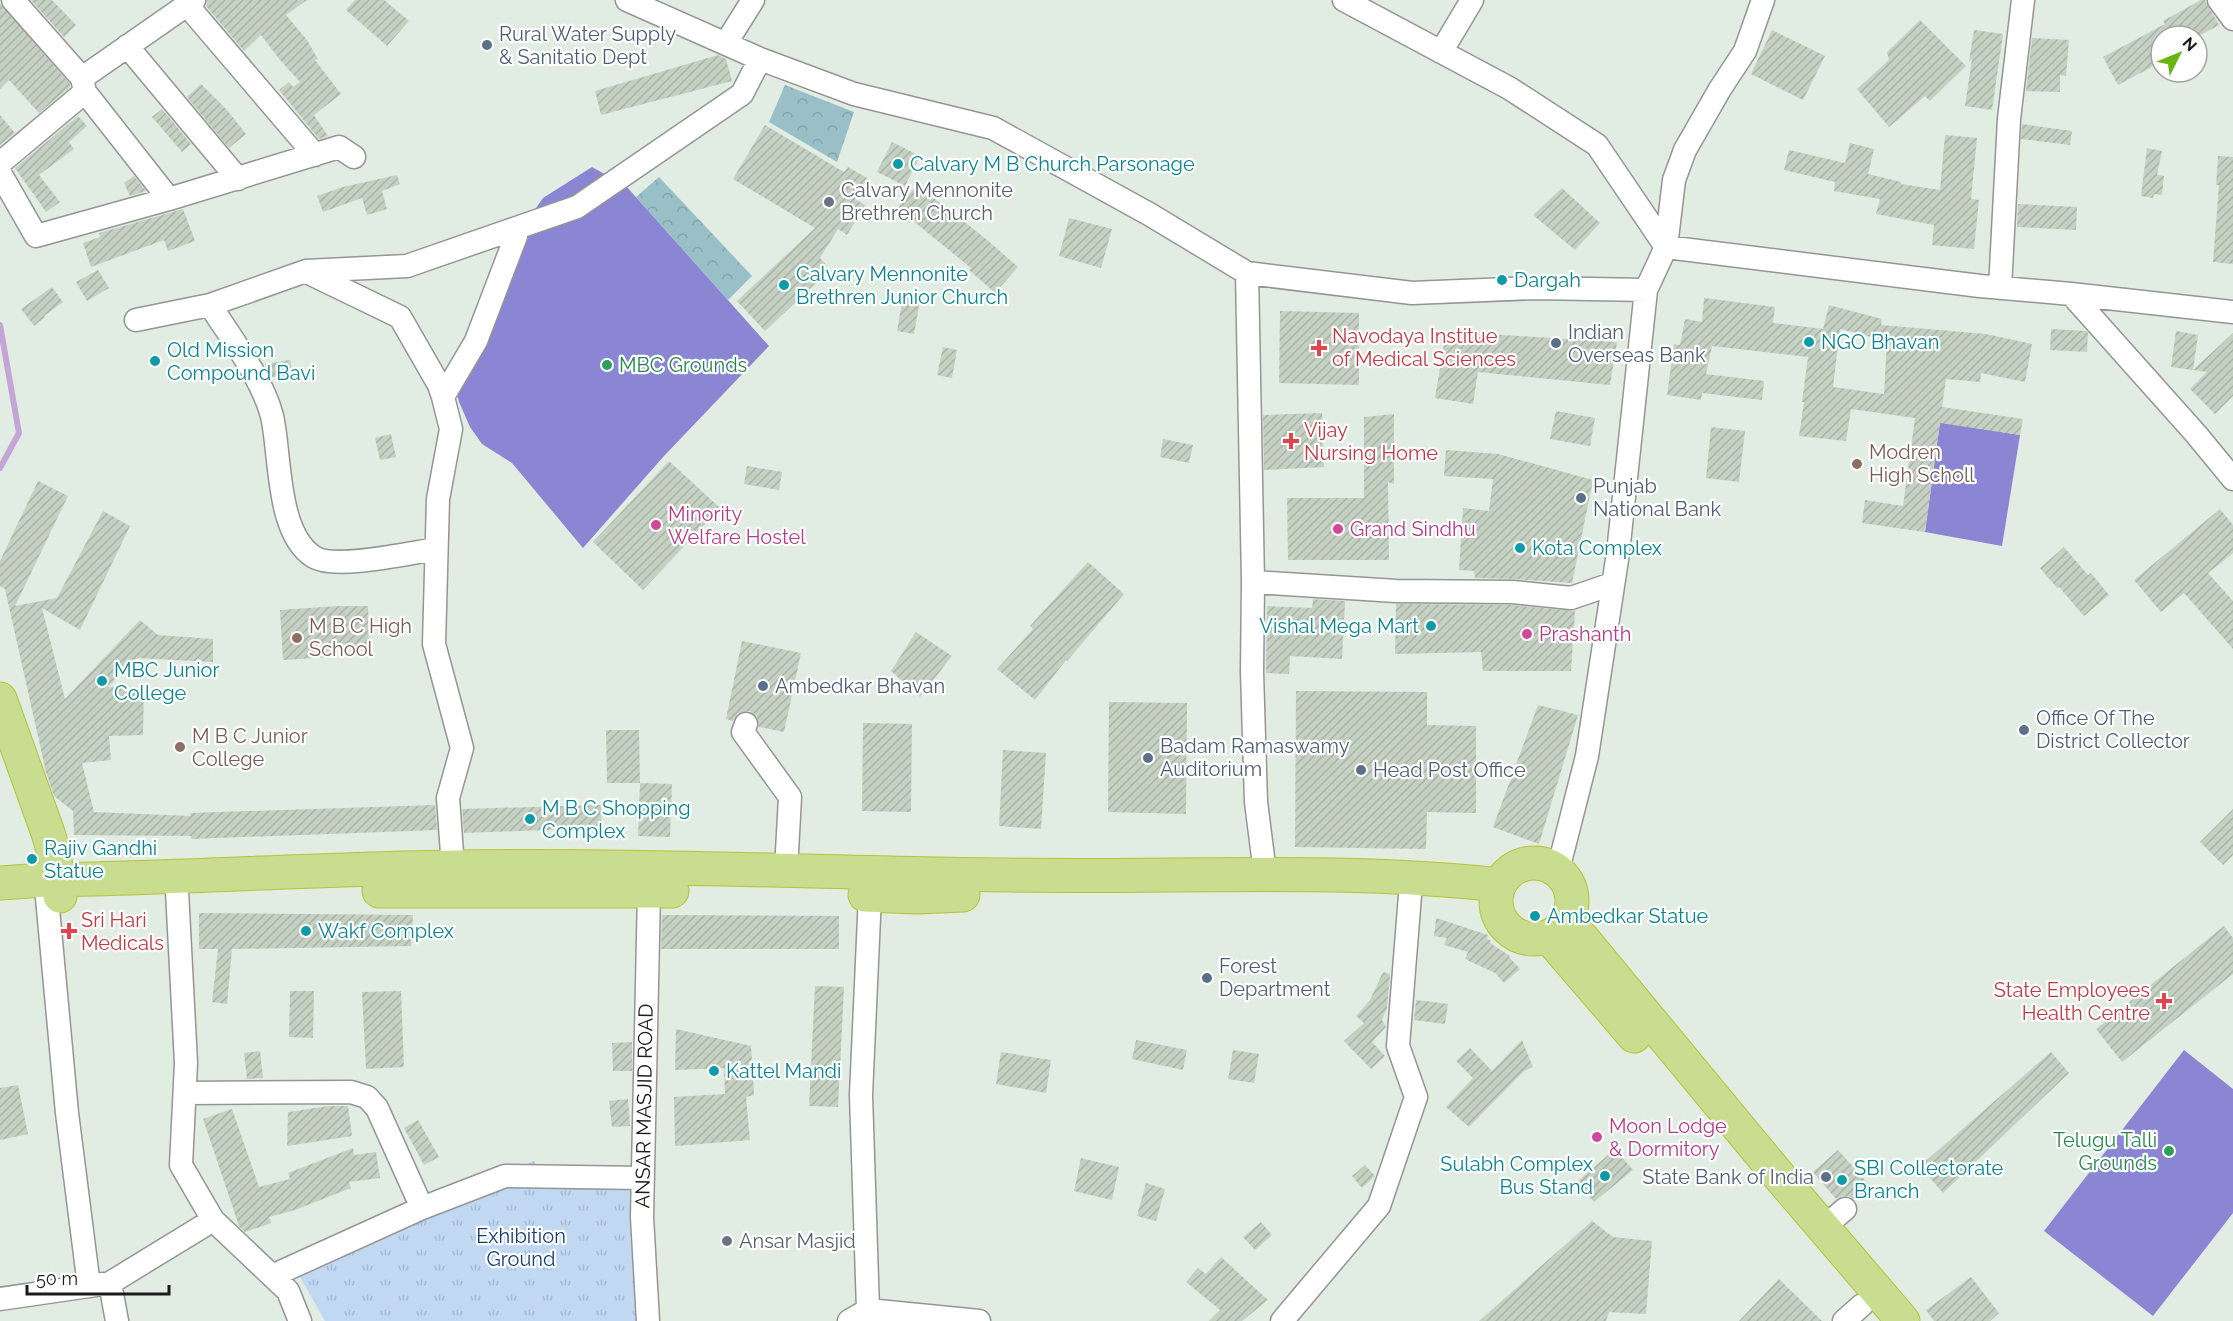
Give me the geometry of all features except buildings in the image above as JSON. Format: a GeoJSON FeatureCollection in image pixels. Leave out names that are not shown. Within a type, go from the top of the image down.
{"type":"FeatureCollection","features":[{"type":"Feature","properties":{"kind":"highway"},"geometry":{"type":"LineString","coordinates":[[0,699],[34,794],[38,890]]}},
{"type":"Feature","properties":{"kind":"highway"},"geometry":{"type":"LineString","coordinates":[[1525,863],[1548,864],[1566,878],[1573,900],[1572,911],[1558,929],[1536,940],[1524,938],[1513,933],[1504,924],[1498,913],[1497,893],[1505,875],[1514,867],[1525,863]]}},
{"type":"Feature","properties":{"kind":"highway"},"geometry":{"type":"LineString","coordinates":[[0,903],[38,890],[453,867],[786,870],[1013,876],[1265,873],[1416,877],[1497,893]]}},
{"type":"Feature","properties":{"kind":"highway"},"geometry":{"type":"LineString","coordinates":[[38,890],[559,893],[649,891],[917,897],[1026,892],[1410,895],[1497,893]]}},
{"type":"Feature","properties":{"kind":"highway"},"geometry":{"type":"LineString","coordinates":[[1558,929],[1834,1219],[1903,1321]]}},
{"type":"Feature","properties":{"kind":"highway"},"geometry":{"type":"LineString","coordinates":[[1558,929],[1860,1316]]}},
{"type":"Feature","properties":{"kind":"street"},"geometry":{"type":"LineString","coordinates":[[13,0],[83,85],[169,199]]}},
{"type":"Feature","properties":{"kind":"street"},"geometry":{"type":"LineString","coordinates":[[627,0],[696,32],[854,94],[993,128],[1149,213],[1247,273],[1412,293],[1535,288],[1646,290]]}},
{"type":"Feature","properties":{"kind":"street"},"geometry":{"type":"LineString","coordinates":[[726,43],[753,0]]}},
{"type":"Feature","properties":{"kind":"street"},"geometry":{"type":"LineString","coordinates":[[1344,0],[1509,88],[1597,145],[1666,247],[2000,288],[2233,312]]}},
{"type":"Feature","properties":{"kind":"street"},"geometry":{"type":"LineString","coordinates":[[1441,52],[1472,0]]}},
{"type":"Feature","properties":{"kind":"street"},"geometry":{"type":"LineString","coordinates":[[1558,870],[1587,756],[1618,553],[1646,290],[1666,247],[1674,180],[1685,150],[1745,51],[1763,0]]}},
{"type":"Feature","properties":{"kind":"street"},"geometry":{"type":"LineString","coordinates":[[2000,288],[2009,119],[2023,0]]}},
{"type":"Feature","properties":{"kind":"street"},"geometry":{"type":"LineString","coordinates":[[2219,0],[2233,19]]}},
{"type":"Feature","properties":{"kind":"street"},"geometry":{"type":"LineString","coordinates":[[0,163],[127,46],[190,2],[315,155]]}},
{"type":"Feature","properties":{"kind":"street"},"geometry":{"type":"LineString","coordinates":[[127,46],[238,179]]}},
{"type":"Feature","properties":{"kind":"street"},"geometry":{"type":"LineString","coordinates":[[136,320],[210,305],[306,271],[406,266],[577,207],[742,94],[760,58]]}},
{"type":"Feature","properties":{"kind":"street"},"geometry":{"type":"LineString","coordinates":[[0,173],[36,236],[238,179],[339,147],[354,157]]}},
{"type":"Feature","properties":{"kind":"street"},"geometry":{"type":"LineString","coordinates":[[443,397],[476,341],[516,236]]}},
{"type":"Feature","properties":{"kind":"street"},"geometry":{"type":"LineString","coordinates":[[306,271],[400,317],[440,384],[452,429],[438,499],[434,644],[462,748],[448,798],[453,867]]}},
{"type":"Feature","properties":{"kind":"street"},"geometry":{"type":"LineString","coordinates":[[1247,273],[1253,582],[1252,672],[1256,802],[1265,873]]}},
{"type":"Feature","properties":{"kind":"street"},"geometry":{"type":"LineString","coordinates":[[2071,294],[2196,434],[2233,479]]}},
{"type":"Feature","properties":{"kind":"street"},"geometry":{"type":"LineString","coordinates":[[210,305],[254,375],[271,415],[286,510],[296,539],[314,557],[330,563],[436,549]]}},
{"type":"Feature","properties":{"kind":"street"},"geometry":{"type":"LineString","coordinates":[[1253,582],[1396,591],[1513,592],[1571,598],[1612,584]]}},
{"type":"Feature","properties":{"kind":"street"},"geometry":{"type":"LineString","coordinates":[[746,724],[744,732],[790,797],[786,870]]}},
{"type":"Feature","properties":{"kind":"street"},"geometry":{"type":"LineString","coordinates":[[38,890],[67,1113],[99,1284],[117,1321]]}},
{"type":"Feature","properties":{"kind":"street"},"geometry":{"type":"LineString","coordinates":[[177,891],[186,1063],[181,1165],[213,1220],[288,1291],[300,1321]]}},
{"type":"Feature","properties":{"kind":"street","name":"ANSAR MASJID ROAD"},"geometry":{"type":"LineString","coordinates":[[648,1321],[642,1217],[649,891]]}},
{"type":"Feature","properties":{"kind":"street"},"geometry":{"type":"LineString","coordinates":[[870,895],[861,1095],[859,1315],[979,1321]]}},
{"type":"Feature","properties":{"kind":"street"},"geometry":{"type":"LineString","coordinates":[[1282,1321],[1379,1206],[1416,1097],[1398,1046],[1410,895]]}},
{"type":"Feature","properties":{"kind":"street"},"geometry":{"type":"LineString","coordinates":[[185,1093],[351,1092],[367,1097],[377,1108],[422,1208]]}},
{"type":"Feature","properties":{"kind":"street"},"geometry":{"type":"LineString","coordinates":[[272,1276],[422,1208],[505,1176],[643,1178]]}},
{"type":"Feature","properties":{"kind":"street"},"geometry":{"type":"LineString","coordinates":[[0,1299],[99,1284],[213,1220]]}},
{"type":"Feature","properties":{"kind":"green space"},"geometry":{"type":"Polygon","coordinates":[[[785,85],[854,112],[837,162],[769,122],[785,85]]]}},
{"type":"Feature","properties":{"kind":"green space"},"geometry":{"type":"Polygon","coordinates":[[[659,177],[752,276],[728,300],[636,197],[659,177]]]}},
{"type":"Feature","properties":{"kind":"green space","name":"Exhibition Ground"},"geometry":{"type":"Polygon","coordinates":[[[534,1161],[542,1176],[637,1183],[644,1321],[325,1321],[292,1263],[534,1161]]]}},
{"type":"Feature","properties":{"kind":"shaded area","name":"MBC Grounds"},"geometry":{"type":"Polygon","coordinates":[[[592,167],[626,186],[769,346],[664,456],[583,548],[512,463],[482,444],[470,427],[459,402],[454,381],[510,245],[543,198],[592,167]]]}},
{"type":"Feature","properties":{"kind":"shaded area"},"geometry":{"type":"Polygon","coordinates":[[[1940,422],[2020,435],[2002,546],[1925,532],[1940,422]]]}},
{"type":"Feature","properties":{"kind":"shaded area","name":"Telugu Talli Grounds"},"geometry":{"type":"Polygon","coordinates":[[[2184,1050],[2233,1089],[2233,1213],[2153,1316],[2044,1231],[2184,1050]]]}},
{"type":"Feature","properties":{"kind":"waterway"},"geometry":{"type":"LineString","coordinates":[[0,325],[19,433],[0,468]]}},
{"type":"Feature","properties":{"kind":"place","name":"Rural Water Supply & Sanitatio Dept"},"geometry":{"type":"Point","coordinates":[487,45]}},
{"type":"Feature","properties":{"kind":"place","name":"Calvary M B Church Parsonage"},"geometry":{"type":"Point","coordinates":[898,164]}},
{"type":"Feature","properties":{"kind":"place","name":"Calvary Mennonite Brethren Church"},"geometry":{"type":"Point","coordinates":[829,202]}},
{"type":"Feature","properties":{"kind":"place","name":"Dargah"},"geometry":{"type":"Point","coordinates":[1502,280]}},
{"type":"Feature","properties":{"kind":"place","name":"Calvary Mennonite Brethren Junior Church"},"geometry":{"type":"Point","coordinates":[784,285]}},
{"type":"Feature","properties":{"kind":"place","name":"NGO Bhavan"},"geometry":{"type":"Point","coordinates":[1809,342]}},
{"type":"Feature","properties":{"kind":"place","name":"Indian Overseas Bank"},"geometry":{"type":"Point","coordinates":[1556,343]}},
{"type":"Feature","properties":{"kind":"place","name":"Navodaya Institue of Medical Sciences"},"geometry":{"type":"Point","coordinates":[1319,348]}},
{"type":"Feature","properties":{"kind":"place","name":"Old Mission Compound Bavi"},"geometry":{"type":"Point","coordinates":[155,361]}},
{"type":"Feature","properties":{"kind":"place","name":"MBC Grounds"},"geometry":{"type":"Point","coordinates":[607,365]}},
{"type":"Feature","properties":{"kind":"place","name":"Vijay Nursing Home"},"geometry":{"type":"Point","coordinates":[1291,441]}},
{"type":"Feature","properties":{"kind":"place","name":"Modren High Scholl"},"geometry":{"type":"Point","coordinates":[1857,464]}},
{"type":"Feature","properties":{"kind":"place","name":"Punjab National Bank"},"geometry":{"type":"Point","coordinates":[1581,498]}},
{"type":"Feature","properties":{"kind":"place","name":"Minority Welfare Hostel"},"geometry":{"type":"Point","coordinates":[656,525]}},
{"type":"Feature","properties":{"kind":"place","name":"Grand Sindhu"},"geometry":{"type":"Point","coordinates":[1338,529]}},
{"type":"Feature","properties":{"kind":"place","name":"Kota Complex"},"geometry":{"type":"Point","coordinates":[1520,548]}},
{"type":"Feature","properties":{"kind":"place","name":"Vishal Mega Mart"},"geometry":{"type":"Point","coordinates":[1431,626]}},
{"type":"Feature","properties":{"kind":"place","name":"Prashanth"},"geometry":{"type":"Point","coordinates":[1527,634]}},
{"type":"Feature","properties":{"kind":"place","name":"M B C High School"},"geometry":{"type":"Point","coordinates":[297,638]}},
{"type":"Feature","properties":{"kind":"place","name":"MBC Junior College"},"geometry":{"type":"Point","coordinates":[102,681]}},
{"type":"Feature","properties":{"kind":"place","name":"Ambedkar Bhavan"},"geometry":{"type":"Point","coordinates":[763,686]}},
{"type":"Feature","properties":{"kind":"place","name":"Office Of The District Collector"},"geometry":{"type":"Point","coordinates":[2024,730]}},
{"type":"Feature","properties":{"kind":"place","name":"M B C Junior College"},"geometry":{"type":"Point","coordinates":[180,747]}},
{"type":"Feature","properties":{"kind":"place","name":"Badam Ramaswamy Auditorium"},"geometry":{"type":"Point","coordinates":[1148,758]}},
{"type":"Feature","properties":{"kind":"place","name":"Head Post Office"},"geometry":{"type":"Point","coordinates":[1361,770]}},
{"type":"Feature","properties":{"kind":"place","name":"M B C Shopping Complex"},"geometry":{"type":"Point","coordinates":[530,819]}},
{"type":"Feature","properties":{"kind":"place","name":"Rajiv Gandhi Statue"},"geometry":{"type":"Point","coordinates":[32,859]}},
{"type":"Feature","properties":{"kind":"place","name":"Ambedkar Statue"},"geometry":{"type":"Point","coordinates":[1535,916]}},
{"type":"Feature","properties":{"kind":"place","name":"Sri Hari Medicals"},"geometry":{"type":"Point","coordinates":[69,931]}},
{"type":"Feature","properties":{"kind":"place","name":"Wakf Complex"},"geometry":{"type":"Point","coordinates":[306,931]}},
{"type":"Feature","properties":{"kind":"place","name":"Forest Department"},"geometry":{"type":"Point","coordinates":[1207,978]}},
{"type":"Feature","properties":{"kind":"place","name":"State Employees Health Centre"},"geometry":{"type":"Point","coordinates":[2164,1001]}},
{"type":"Feature","properties":{"kind":"place","name":"Kattel Mandi"},"geometry":{"type":"Point","coordinates":[714,1071]}},
{"type":"Feature","properties":{"kind":"place","name":"Moon Lodge & Dormitory"},"geometry":{"type":"Point","coordinates":[1597,1137]}},
{"type":"Feature","properties":{"kind":"place","name":"Telugu Talli Grounds"},"geometry":{"type":"Point","coordinates":[2169,1151]}},
{"type":"Feature","properties":{"kind":"place","name":"Sulabh Complex Bus Stand"},"geometry":{"type":"Point","coordinates":[1605,1176]}},
{"type":"Feature","properties":{"kind":"place","name":"State Bank of India"},"geometry":{"type":"Point","coordinates":[1826,1177]}},
{"type":"Feature","properties":{"kind":"place","name":"SBI Collectorate Branch"},"geometry":{"type":"Point","coordinates":[1842,1180]}},
{"type":"Feature","properties":{"kind":"place","name":"Ansar Masjid"},"geometry":{"type":"Point","coordinates":[727,1241]}}]}
